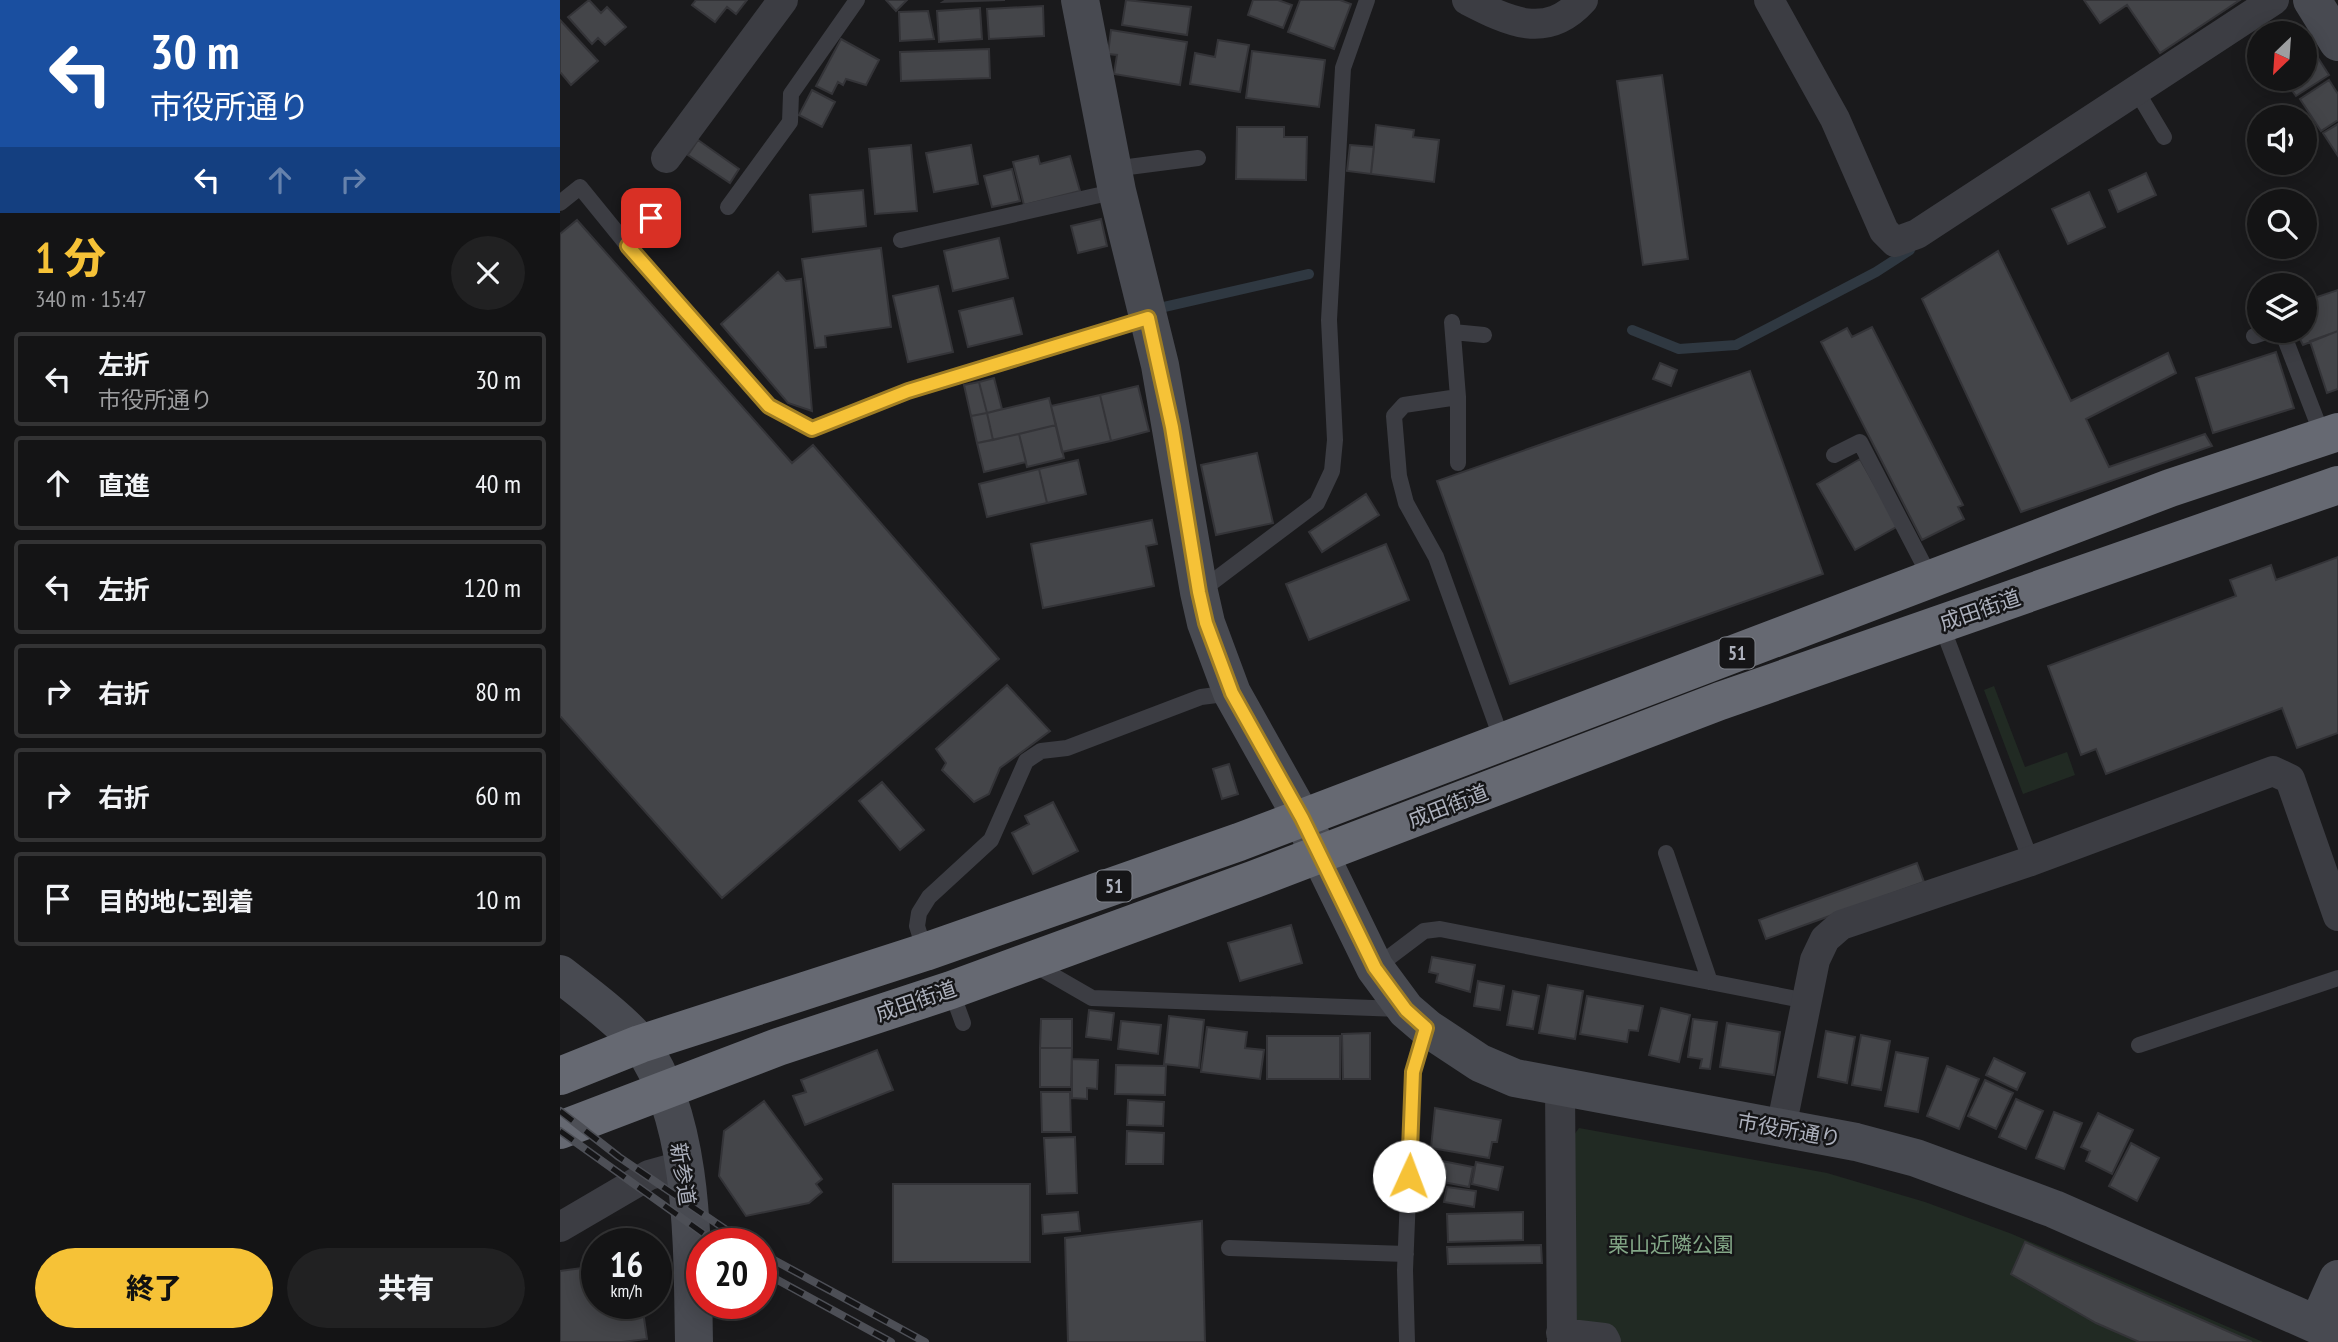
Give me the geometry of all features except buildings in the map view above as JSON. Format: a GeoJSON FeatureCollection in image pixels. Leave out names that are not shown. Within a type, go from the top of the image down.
{"type":"FeatureCollection","features":[{"type":"Feature","properties":{"kind":"highway","name":"成田街道"},"geometry":{"type":"LineString","coordinates":[[560,1076],[640,1044],[926,952],[1302,818],[2170,488],[2331,435]]}},
{"type":"Feature","properties":{"kind":"highway","name":"成田街道"},"geometry":{"type":"LineString","coordinates":[[560,1130],[778,1048],[957,1007],[1029,961],[1320,854],[1720,701],[2338,485]]}},
{"type":"Feature","properties":{"kind":"street"},"geometry":{"type":"LineString","coordinates":[[666,158],[783,0]]}},
{"type":"Feature","properties":{"kind":"street","name":"市役所通り"},"geometry":{"type":"LineString","coordinates":[[1080,0],[1115,180],[1172,427],[1206,623],[1232,693],[1302,818],[1375,968],[1416,1019],[1480,1063],[1516,1077],[1560,1088],[1856,1142],[1993,1185],[2328,1329]]}},
{"type":"Feature","properties":{"kind":"street"},"geometry":{"type":"LineString","coordinates":[[1467,0],[1500,16],[1535,24],[1559,20],[1583,0]]}},
{"type":"Feature","properties":{"kind":"street"},"geometry":{"type":"LineString","coordinates":[[1769,0],[1835,119],[1884,231],[1895,242],[1917,234],[2274,0]]}},
{"type":"Feature","properties":{"kind":"street"},"geometry":{"type":"LineString","coordinates":[[2312,0],[2338,42]]}},
{"type":"Feature","properties":{"kind":"street"},"geometry":{"type":"LineString","coordinates":[[1781,1128],[1815,960],[1825,939],[1842,925],[2031,861],[2273,771],[2290,779],[2338,916]]}},
{"type":"Feature","properties":{"kind":"street"},"geometry":{"type":"LineString","coordinates":[[560,974],[640,1044]]}},
{"type":"Feature","properties":{"kind":"street","name":"新参道"},"geometry":{"type":"LineString","coordinates":[[640,1044],[665,1091],[685,1165],[691,1223],[694,1342]]}},
{"type":"Feature","properties":{"kind":"street"},"geometry":{"type":"LineString","coordinates":[[1560,1088],[1561,1338],[1604,1338],[1606,1342]]}},
{"type":"Feature","properties":{"kind":"street"},"geometry":{"type":"LineString","coordinates":[[560,1227],[649,1175],[685,1165]]}},
{"type":"Feature","properties":{"kind":"street"},"geometry":{"type":"LineString","coordinates":[[2328,1329],[2338,1279]]}},
{"type":"Feature","properties":{"kind":"lane"},"geometry":{"type":"LineString","coordinates":[[727,207],[790,122],[792,94],[858,0]]}},
{"type":"Feature","properties":{"kind":"lane"},"geometry":{"type":"LineString","coordinates":[[1199,592],[1317,503],[1332,471],[1335,440],[1329,320],[1343,68],[1367,0]]}},
{"type":"Feature","properties":{"kind":"lane"},"geometry":{"type":"LineString","coordinates":[[2136,90],[2164,137]]}},
{"type":"Feature","properties":{"kind":"lane"},"geometry":{"type":"LineString","coordinates":[[901,240],[1198,158]]}},
{"type":"Feature","properties":{"kind":"lane"},"geometry":{"type":"LineString","coordinates":[[560,203],[580,187],[628,246],[769,406],[812,429],[908,391],[1148,318]]}},
{"type":"Feature","properties":{"kind":"lane"},"geometry":{"type":"LineString","coordinates":[[628,246],[662,204]]}},
{"type":"Feature","properties":{"kind":"lane"},"geometry":{"type":"LineString","coordinates":[[1458,463],[1458,397],[1453,327],[1484,335]]}},
{"type":"Feature","properties":{"kind":"lane"},"geometry":{"type":"LineString","coordinates":[[2287,343],[2331,435]]}},
{"type":"Feature","properties":{"kind":"lane"},"geometry":{"type":"LineString","coordinates":[[1458,397],[1404,405],[1394,416],[1399,476],[1406,503],[1436,557],[1503,743]]}},
{"type":"Feature","properties":{"kind":"lane"},"geometry":{"type":"LineString","coordinates":[[1834,456],[1860,442],[1931,579]]}},
{"type":"Feature","properties":{"kind":"lane"},"geometry":{"type":"LineString","coordinates":[[1941,624],[2031,861]]}},
{"type":"Feature","properties":{"kind":"lane"},"geometry":{"type":"LineString","coordinates":[[926,952],[917,926],[919,913],[929,897],[991,840],[1026,761],[1041,751],[1067,748],[1201,697],[1232,693]]}},
{"type":"Feature","properties":{"kind":"lane"},"geometry":{"type":"LineString","coordinates":[[1666,853],[1710,982]]}},
{"type":"Feature","properties":{"kind":"lane"},"geometry":{"type":"LineString","coordinates":[[1375,968],[1424,931],[1440,929],[1807,1001]]}},
{"type":"Feature","properties":{"kind":"lane"},"geometry":{"type":"LineString","coordinates":[[1029,961],[1092,998],[1416,1019],[1406,1254],[1407,1342]]}},
{"type":"Feature","properties":{"kind":"lane"},"geometry":{"type":"LineString","coordinates":[[2139,1045],[2338,978]]}},
{"type":"Feature","properties":{"kind":"lane"},"geometry":{"type":"LineString","coordinates":[[1229,1248],[1406,1254]]}},
{"type":"Feature","properties":{"kind":"green space"},"geometry":{"type":"Polygon","coordinates":[[[1994,686],[2025,767],[2067,752],[2075,775],[2023,794],[1984,690],[1994,686]]]}},
{"type":"Feature","properties":{"kind":"green space","name":"栗山近隣公園"},"geometry":{"type":"Polygon","coordinates":[[[1579,1128],[1827,1173],[1925,1202],[2012,1234],[2263,1342],[1570,1342],[1574,1135],[1579,1128]]]}},
{"type":"Feature","properties":{"kind":"waterway"},"geometry":{"type":"LineString","coordinates":[[1632,330],[1679,349],[1736,345],[1876,272],[1910,250]]}},
{"type":"Feature","properties":{"kind":"waterway"},"geometry":{"type":"LineString","coordinates":[[1164,307],[1309,274]]}},
{"type":"Feature","properties":{"kind":"railway"},"geometry":{"type":"LineString","coordinates":[[560,1111],[619,1157],[723,1228]]}},
{"type":"Feature","properties":{"kind":"railway"},"geometry":{"type":"LineString","coordinates":[[560,1131],[696,1228]]}},
{"type":"Feature","properties":{"kind":"railway"},"geometry":{"type":"LineString","coordinates":[[777,1262],[925,1342]]}},
{"type":"Feature","properties":{"kind":"railway"},"geometry":{"type":"LineString","coordinates":[[777,1280],[891,1342]]}},
{"type":"Feature","properties":{"kind":"route"},"geometry":{"type":"LineString","coordinates":[[651,218],[628,246],[769,406],[812,429],[908,391],[1148,318],[1172,427],[1199,592],[1206,623],[1232,693],[1302,818],[1375,968],[1406,1010],[1426,1028],[1413,1072],[1409,1176]]}}]}
